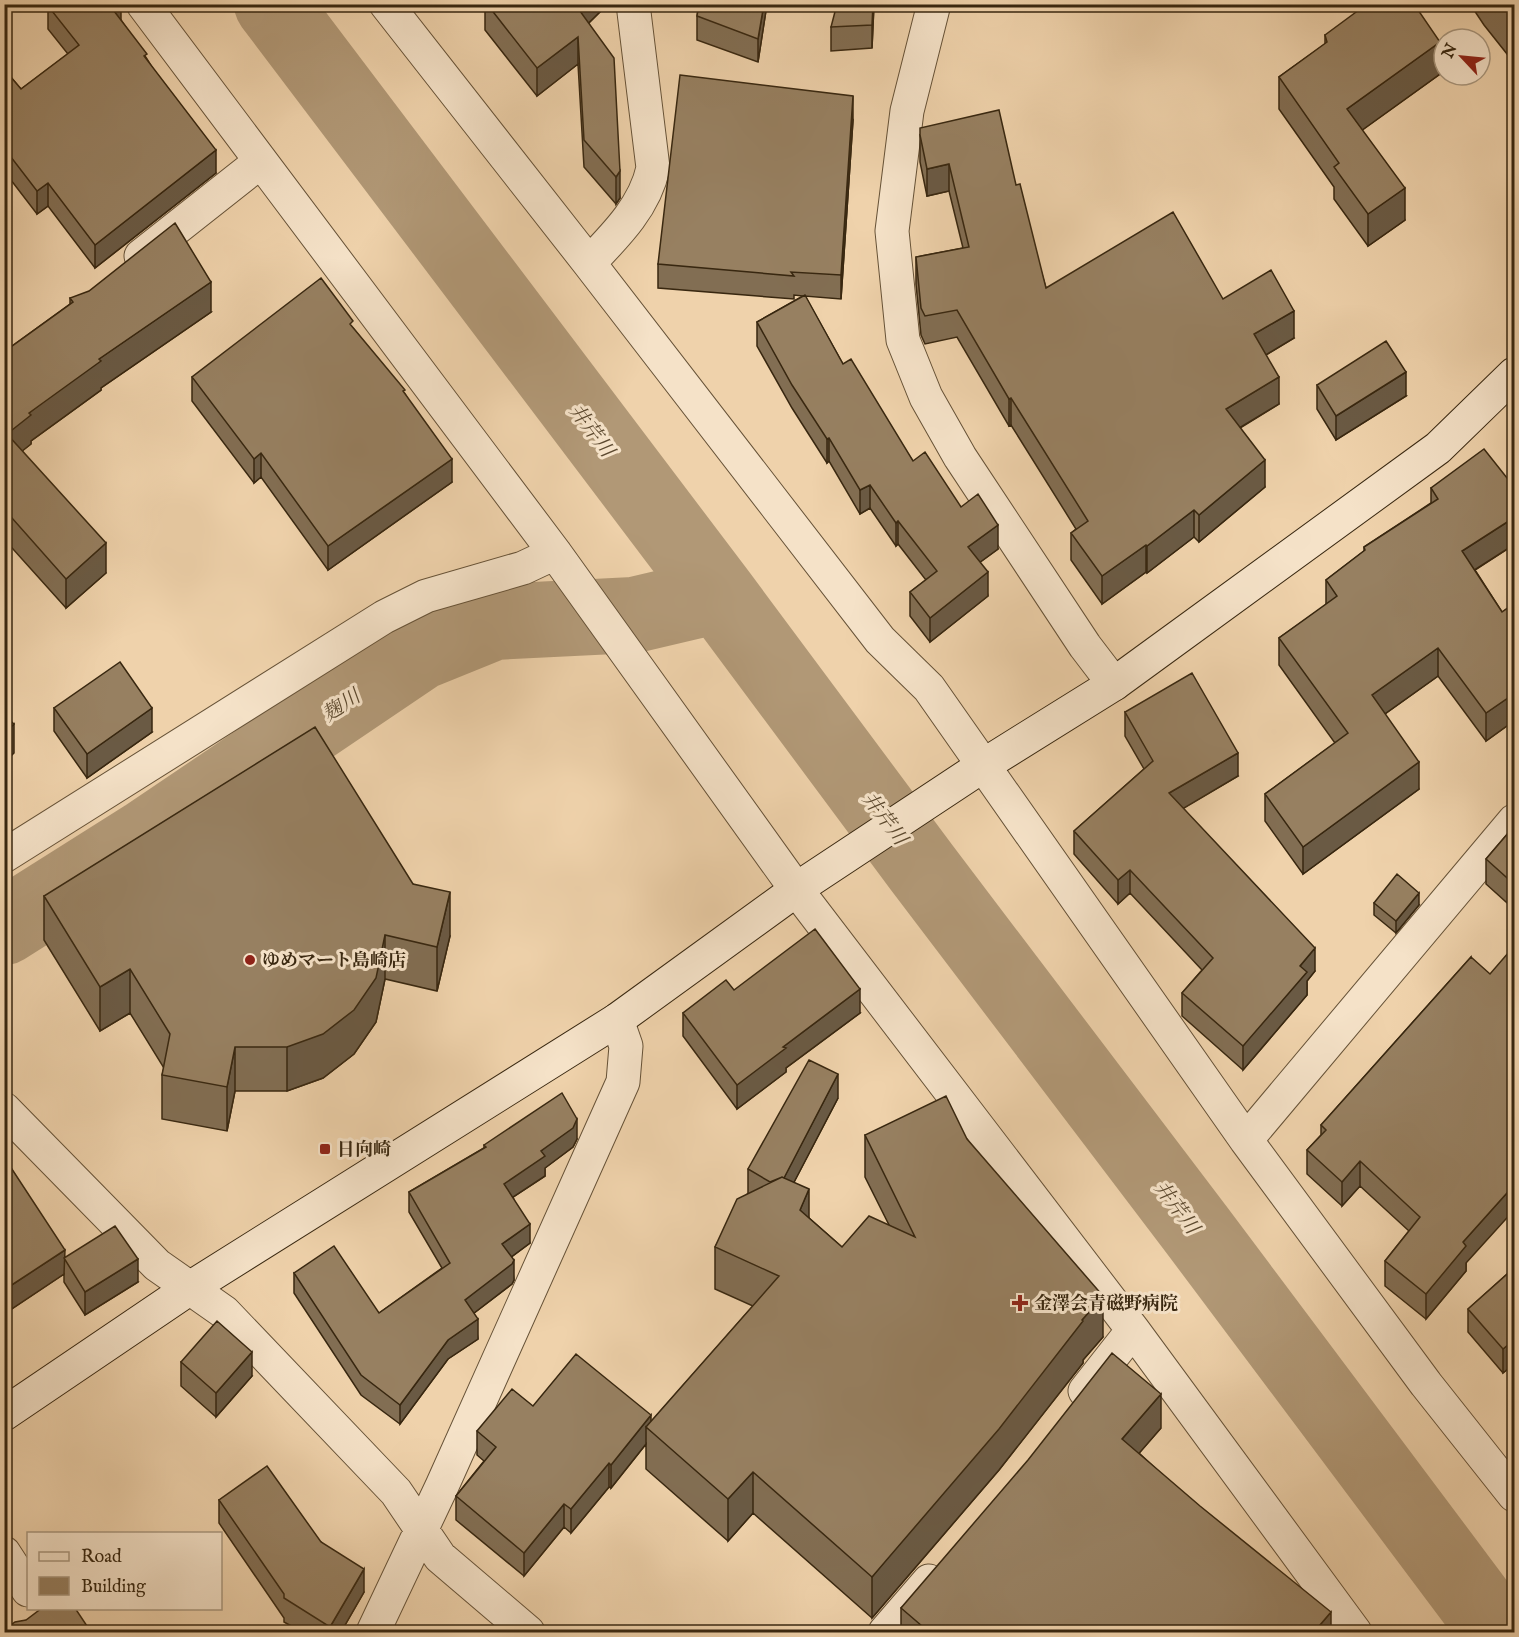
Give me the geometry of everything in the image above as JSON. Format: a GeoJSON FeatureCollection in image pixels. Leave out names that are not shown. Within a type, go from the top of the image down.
{"type":"FeatureCollection","features":[{"type":"Feature","properties":{"kind":"street"},"geometry":{"type":"LineString","coordinates":[[143,4],[555,553],[619,642],[803,884],[1354,1632]]}},
{"type":"Feature","properties":{"kind":"street"},"geometry":{"type":"LineString","coordinates":[[386,4],[590,263],[880,640],[929,688],[973,772],[1426,1384],[1515,1495]]}},
{"type":"Feature","properties":{"kind":"street"},"geometry":{"type":"LineString","coordinates":[[590,263],[621,231],[649,185],[653,168],[633,4]]}},
{"type":"Feature","properties":{"kind":"street"},"geometry":{"type":"LineString","coordinates":[[934,4],[907,111],[892,231],[903,340],[926,397],[960,457],[1085,646],[1114,684]]}},
{"type":"Feature","properties":{"kind":"street"},"geometry":{"type":"LineString","coordinates":[[114,277],[260,162]]}},
{"type":"Feature","properties":{"kind":"street"},"geometry":{"type":"LineString","coordinates":[[4,1414],[190,1288],[617,1020],[803,884],[973,772],[1114,684],[1438,448],[1515,375]]}},
{"type":"Feature","properties":{"kind":"street"},"geometry":{"type":"LineString","coordinates":[[4,856],[384,617],[426,596],[523,568],[555,553]]}},
{"type":"Feature","properties":{"kind":"street"},"geometry":{"type":"LineString","coordinates":[[1246,1140],[1515,821]]}},
{"type":"Feature","properties":{"kind":"street"},"geometry":{"type":"LineString","coordinates":[[373,1632],[623,1082],[626,1046],[617,1020]]}},
{"type":"Feature","properties":{"kind":"street"},"geometry":{"type":"LineString","coordinates":[[4,1109],[156,1265],[224,1312],[396,1492],[440,1557],[528,1632]]}},
{"type":"Feature","properties":{"kind":"street"},"geometry":{"type":"LineString","coordinates":[[1070,1411],[1133,1330]]}},
{"type":"Feature","properties":{"kind":"street"},"geometry":{"type":"LineString","coordinates":[[4,1553],[27,1594]]}},
{"type":"Feature","properties":{"kind":"street"},"geometry":{"type":"LineString","coordinates":[[885,1632],[945,1562]]}},
{"type":"Feature","properties":{"kind":"building"},"geometry":{"type":"Polygon","coordinates":[[[51,4],[121,4],[114,11],[147,54],[144,56],[216,150],[95,245],[48,183],[37,191],[4,148],[4,69],[21,89],[79,45],[48,6],[51,4]]]}},
{"type":"Feature","properties":{"kind":"building"},"geometry":{"type":"Polygon","coordinates":[[[487,4],[579,4],[577,7],[614,58],[620,171],[616,177],[584,140],[578,37],[537,68],[487,4]]]}},
{"type":"Feature","properties":{"kind":"building"},"geometry":{"type":"Polygon","coordinates":[[[699,4],[764,4],[758,39],[697,16],[699,4]]]}},
{"type":"Feature","properties":{"kind":"building"},"geometry":{"type":"Polygon","coordinates":[[[837,4],[873,4],[872,25],[831,27],[837,4]]]}},
{"type":"Feature","properties":{"kind":"building"},"geometry":{"type":"Polygon","coordinates":[[[1367,4],[1414,4],[1432,30],[1432,48],[1347,109],[1405,188],[1368,214],[1334,167],[1339,163],[1279,77],[1327,42],[1325,35],[1367,4]]]}},
{"type":"Feature","properties":{"kind":"building"},"geometry":{"type":"Polygon","coordinates":[[[1503,4],[1515,4],[1515,20],[1503,4]]]}},
{"type":"Feature","properties":{"kind":"building"},"geometry":{"type":"Polygon","coordinates":[[[680,75],[853,96],[841,275],[791,272],[794,276],[658,264],[680,75]]]}},
{"type":"Feature","properties":{"kind":"building"},"geometry":{"type":"Polygon","coordinates":[[[999,110],[1016,185],[1020,184],[1046,288],[1173,212],[1223,299],[1271,270],[1294,311],[1254,334],[1279,377],[1226,409],[1265,460],[1199,515],[1194,510],[1147,546],[1102,576],[1071,533],[1088,521],[1011,398],[1009,399],[957,310],[925,316],[921,308],[916,257],[969,247],[949,164],[927,169],[920,128],[999,110]]]}},
{"type":"Feature","properties":{"kind":"building"},"geometry":{"type":"Polygon","coordinates":[[[175,223],[211,282],[99,359],[101,361],[29,413],[31,415],[7,434],[106,543],[66,579],[4,509],[4,352],[73,302],[70,298],[89,291],[175,223]]]}},
{"type":"Feature","properties":{"kind":"building"},"geometry":{"type":"Polygon","coordinates":[[[321,278],[353,321],[350,324],[405,390],[403,391],[452,459],[328,546],[261,453],[254,459],[192,377],[321,278]]]}},
{"type":"Feature","properties":{"kind":"building"},"geometry":{"type":"Polygon","coordinates":[[[805,295],[843,364],[851,359],[913,461],[925,452],[961,507],[978,494],[998,525],[968,547],[988,572],[930,618],[910,592],[937,571],[898,521],[896,523],[870,485],[860,490],[829,438],[827,439],[792,385],[757,322],[805,295]]]}},
{"type":"Feature","properties":{"kind":"building"},"geometry":{"type":"Polygon","coordinates":[[[1386,341],[1406,372],[1336,416],[1317,385],[1386,341]]]}},
{"type":"Feature","properties":{"kind":"building"},"geometry":{"type":"Polygon","coordinates":[[[1484,449],[1515,488],[1515,517],[1462,551],[1502,612],[1515,603],[1515,693],[1486,713],[1438,648],[1372,695],[1419,762],[1303,847],[1265,794],[1348,733],[1279,638],[1337,596],[1326,580],[1365,550],[1364,547],[1438,499],[1431,488],[1484,449]]]}},
{"type":"Feature","properties":{"kind":"building"},"geometry":{"type":"Polygon","coordinates":[[[120,662],[152,708],[87,754],[54,708],[120,662]]]}},
{"type":"Feature","properties":{"kind":"building"},"geometry":{"type":"Polygon","coordinates":[[[1192,673],[1238,753],[1169,793],[1315,948],[1300,966],[1307,972],[1243,1046],[1182,993],[1213,958],[1130,870],[1118,880],[1074,831],[1153,761],[1125,712],[1192,673]]]}},
{"type":"Feature","properties":{"kind":"building"},"geometry":{"type":"Polygon","coordinates":[[[4,715],[14,724],[4,733],[4,715]]]}},
{"type":"Feature","properties":{"kind":"building","name":"ゆめマート島崎店"},"geometry":{"type":"Polygon","coordinates":[[[315,727],[413,884],[450,892],[437,947],[385,935],[376,978],[354,1010],[323,1034],[287,1047],[235,1047],[227,1087],[162,1075],[170,1034],[130,969],[100,987],[44,896],[315,727]]]}},
{"type":"Feature","properties":{"kind":"building"},"geometry":{"type":"Polygon","coordinates":[[[1515,825],[1515,885],[1486,859],[1515,825]]]}},
{"type":"Feature","properties":{"kind":"building"},"geometry":{"type":"Polygon","coordinates":[[[1397,874],[1419,893],[1396,921],[1374,903],[1397,874]]]}},
{"type":"Feature","properties":{"kind":"building"},"geometry":{"type":"Polygon","coordinates":[[[815,929],[860,989],[737,1085],[683,1013],[726,980],[734,990],[815,929]]]}},
{"type":"Feature","properties":{"kind":"building"},"geometry":{"type":"Polygon","coordinates":[[[1515,945],[1515,1184],[1463,1242],[1466,1246],[1426,1294],[1385,1261],[1420,1217],[1360,1161],[1342,1182],[1307,1150],[1326,1130],[1321,1125],[1471,957],[1490,974],[1515,945]]]}},
{"type":"Feature","properties":{"kind":"building"},"geometry":{"type":"Polygon","coordinates":[[[809,1060],[838,1074],[784,1178],[770,1182],[748,1169],[809,1060]]]}},
{"type":"Feature","properties":{"kind":"building"},"geometry":{"type":"Polygon","coordinates":[[[562,1093],[577,1119],[573,1128],[541,1151],[545,1156],[504,1184],[530,1224],[502,1244],[514,1260],[512,1264],[465,1300],[478,1319],[448,1340],[400,1405],[361,1375],[294,1273],[334,1246],[379,1313],[450,1263],[409,1192],[486,1147],[484,1145],[562,1093]]]}},
{"type":"Feature","properties":{"kind":"building"},"geometry":{"type":"Polygon","coordinates":[[[946,1096],[967,1139],[1103,1296],[999,1429],[872,1577],[753,1472],[728,1499],[646,1427],[779,1276],[715,1247],[737,1199],[782,1177],[809,1189],[800,1210],[842,1247],[869,1216],[915,1237],[865,1135],[946,1096]]]}},
{"type":"Feature","properties":{"kind":"building"},"geometry":{"type":"Polygon","coordinates":[[[4,1157],[65,1250],[4,1290],[4,1157]]]}},
{"type":"Feature","properties":{"kind":"building"},"geometry":{"type":"Polygon","coordinates":[[[115,1226],[138,1259],[85,1292],[64,1258],[115,1226]]]}},
{"type":"Feature","properties":{"kind":"building"},"geometry":{"type":"Polygon","coordinates":[[[1515,1267],[1515,1339],[1503,1349],[1468,1309],[1515,1267]]]}},
{"type":"Feature","properties":{"kind":"building"},"geometry":{"type":"Polygon","coordinates":[[[217,1321],[252,1352],[216,1393],[181,1362],[217,1321]]]}},
{"type":"Feature","properties":{"kind":"building"},"geometry":{"type":"Polygon","coordinates":[[[1112,1353],[1161,1394],[1122,1439],[1200,1506],[1331,1612],[1314,1632],[929,1632],[901,1608],[1028,1460],[1112,1353]]]}},
{"type":"Feature","properties":{"kind":"building"},"geometry":{"type":"Polygon","coordinates":[[[576,1354],[651,1415],[611,1465],[609,1463],[571,1509],[564,1504],[524,1553],[456,1496],[496,1447],[477,1431],[512,1389],[533,1406],[576,1354]]]}},
{"type":"Feature","properties":{"kind":"building"},"geometry":{"type":"Polygon","coordinates":[[[267,1466],[321,1542],[364,1569],[330,1627],[284,1598],[284,1594],[219,1500],[267,1466]]]}},
{"type":"Feature","properties":{"kind":"building"},"geometry":{"type":"Polygon","coordinates":[[[39,1610],[76,1610],[91,1632],[4,1632],[15,1622],[26,1620],[39,1610]]]}},
{"type":"Feature","properties":{"kind":"waterway","name":"井芹川"},"geometry":{"type":"LineString","coordinates":[[272,4],[1498,1632]]}},
{"type":"Feature","properties":{"kind":"waterway","name":"麹川"},"geometry":{"type":"LineString","coordinates":[[4,927],[145,838],[420,652],[494,622],[634,615],[719,595]]}},
{"type":"Feature","properties":{"kind":"place","name":"ゆめマート島崎店"},"geometry":{"type":"Point","coordinates":[250,960]}},
{"type":"Feature","properties":{"kind":"place","name":"日向崎"},"geometry":{"type":"Point","coordinates":[325,1149]}},
{"type":"Feature","properties":{"kind":"place","name":"金澤会青磁野病院"},"geometry":{"type":"Point","coordinates":[1020,1303]}}]}
